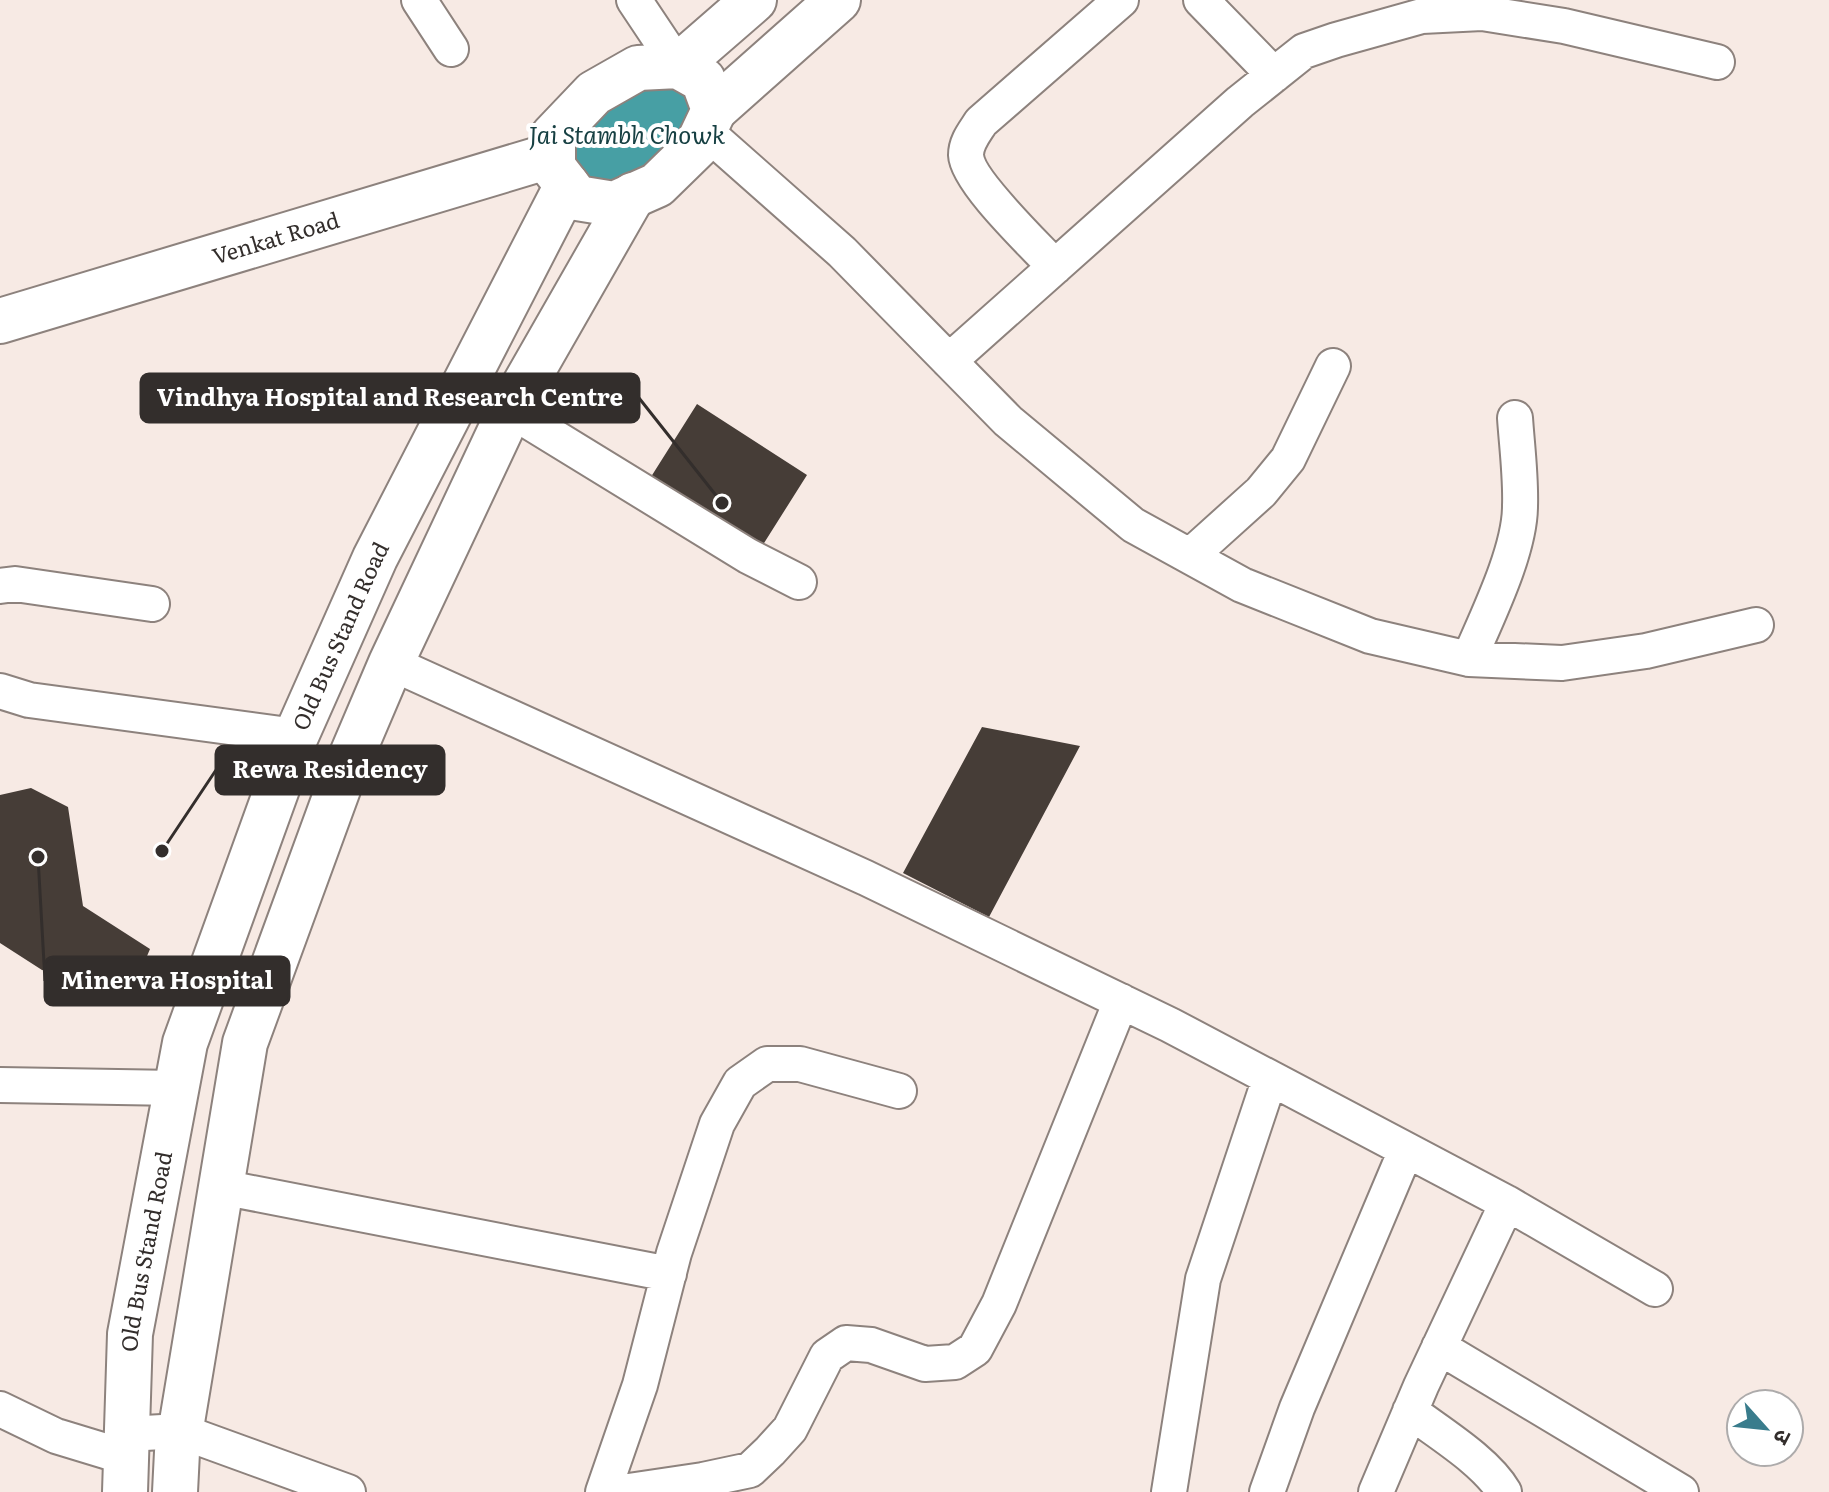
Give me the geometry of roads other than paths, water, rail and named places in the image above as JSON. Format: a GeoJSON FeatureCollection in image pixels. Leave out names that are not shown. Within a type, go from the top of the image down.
{"type":"FeatureCollection","features":[{"type":"Feature","properties":{"kind":"main road"},"geometry":{"type":"LineString","coordinates":[[678,66],[754,0]]}},
{"type":"Feature","properties":{"kind":"main road"},"geometry":{"type":"LineString","coordinates":[[709,120],[703,80],[678,66],[638,68],[594,93],[553,136],[560,170],[577,198],[614,204],[657,185],[697,146],[709,120],[838,0]]}},
{"type":"Feature","properties":{"kind":"main road","name":"Venkat Road"},"geometry":{"type":"LineString","coordinates":[[0,321],[560,170]]}},
{"type":"Feature","properties":{"kind":"main road","name":"Old Bus Stand Road"},"geometry":{"type":"LineString","coordinates":[[126,1461],[130,1334],[185,1043],[296,736],[375,558],[560,170]]}},
{"type":"Feature","properties":{"kind":"main road"},"geometry":{"type":"LineString","coordinates":[[175,1492],[180,1431],[245,1043],[342,778],[391,663],[510,410],[633,195]]}},
{"type":"Feature","properties":{"kind":"street"},"geometry":{"type":"LineString","coordinates":[[419,0],[451,49]]}},
{"type":"Feature","properties":{"kind":"street"},"geometry":{"type":"LineString","coordinates":[[634,0],[678,66]]}},
{"type":"Feature","properties":{"kind":"street"},"geometry":{"type":"LineString","coordinates":[[1055,267],[977,181],[966,158],[968,141],[981,122],[1121,0]]}},
{"type":"Feature","properties":{"kind":"street"},"geometry":{"type":"LineString","coordinates":[[1201,0],[1274,75]]}},
{"type":"Feature","properties":{"kind":"street"},"geometry":{"type":"LineString","coordinates":[[949,361],[1240,102],[1304,51],[1422,16],[1482,13],[1564,26],[1717,62]]}},
{"type":"Feature","properties":{"kind":"street"},"geometry":{"type":"LineString","coordinates":[[709,120],[1008,421],[1133,525],[1242,585],[1370,636],[1469,659],[1562,663],[1646,651],[1756,625]]}},
{"type":"Feature","properties":{"kind":"street"},"geometry":{"type":"LineString","coordinates":[[1190,556],[1261,492],[1288,459],[1333,366]]}},
{"type":"Feature","properties":{"kind":"street"},"geometry":{"type":"LineString","coordinates":[[510,410],[748,556],[799,582]]}},
{"type":"Feature","properties":{"kind":"street"},"geometry":{"type":"LineString","coordinates":[[1469,659],[1513,548],[1520,508],[1515,418]]}},
{"type":"Feature","properties":{"kind":"street"},"geometry":{"type":"LineString","coordinates":[[0,586],[15,584],[152,604]]}},
{"type":"Feature","properties":{"kind":"street"},"geometry":{"type":"LineString","coordinates":[[391,663],[866,878],[1170,1025],[1507,1203],[1655,1289]]}},
{"type":"Feature","properties":{"kind":"street"},"geometry":{"type":"LineString","coordinates":[[0,691],[29,700],[296,736]]}},
{"type":"Feature","properties":{"kind":"street"},"geometry":{"type":"LineString","coordinates":[[622,1492],[750,1470],[790,1429],[827,1356],[846,1343],[871,1345],[925,1364],[955,1362],[975,1349],[999,1304],[1121,1001]]}},
{"type":"Feature","properties":{"kind":"street"},"geometry":{"type":"LineString","coordinates":[[603,1492],[640,1385],[669,1274],[717,1124],[740,1083],[767,1064],[800,1064],[899,1091]]}},
{"type":"Feature","properties":{"kind":"street"},"geometry":{"type":"LineString","coordinates":[[1169,1492],[1203,1279],[1270,1078]]}},
{"type":"Feature","properties":{"kind":"street"},"geometry":{"type":"LineString","coordinates":[[0,1085],[177,1088]]}},
{"type":"Feature","properties":{"kind":"street"},"geometry":{"type":"LineString","coordinates":[[1267,1492],[1297,1408],[1406,1150]]}},
{"type":"Feature","properties":{"kind":"street"},"geometry":{"type":"LineString","coordinates":[[221,1187],[669,1274]]}},
{"type":"Feature","properties":{"kind":"street"},"geometry":{"type":"LineString","coordinates":[[1376,1492],[1439,1347],[1507,1203]]}},
{"type":"Feature","properties":{"kind":"street"},"geometry":{"type":"LineString","coordinates":[[1439,1347],[1681,1492]]}},
{"type":"Feature","properties":{"kind":"street"},"geometry":{"type":"LineString","coordinates":[[0,1409],[56,1436],[126,1461],[180,1431],[348,1492]]}},
{"type":"Feature","properties":{"kind":"street"},"geometry":{"type":"LineString","coordinates":[[1410,1411],[1480,1464],[1504,1492]]}},
{"type":"Feature","properties":{"kind":"water","name":"Jai Stambh Chowk"},"geometry":{"type":"Polygon","coordinates":[[[703,80],[697,146],[577,198],[553,136],[594,93],[703,80]]]}},
{"type":"Feature","properties":{"kind":"place","name":"Vindhya Hospital and Research Centre"},"geometry":{"type":"Point","coordinates":[722,503]}},
{"type":"Feature","properties":{"kind":"place","name":"Rewa Residency"},"geometry":{"type":"Point","coordinates":[162,851]}},
{"type":"Feature","properties":{"kind":"place","name":"Minerva Hospital"},"geometry":{"type":"Point","coordinates":[38,857]}}]}
